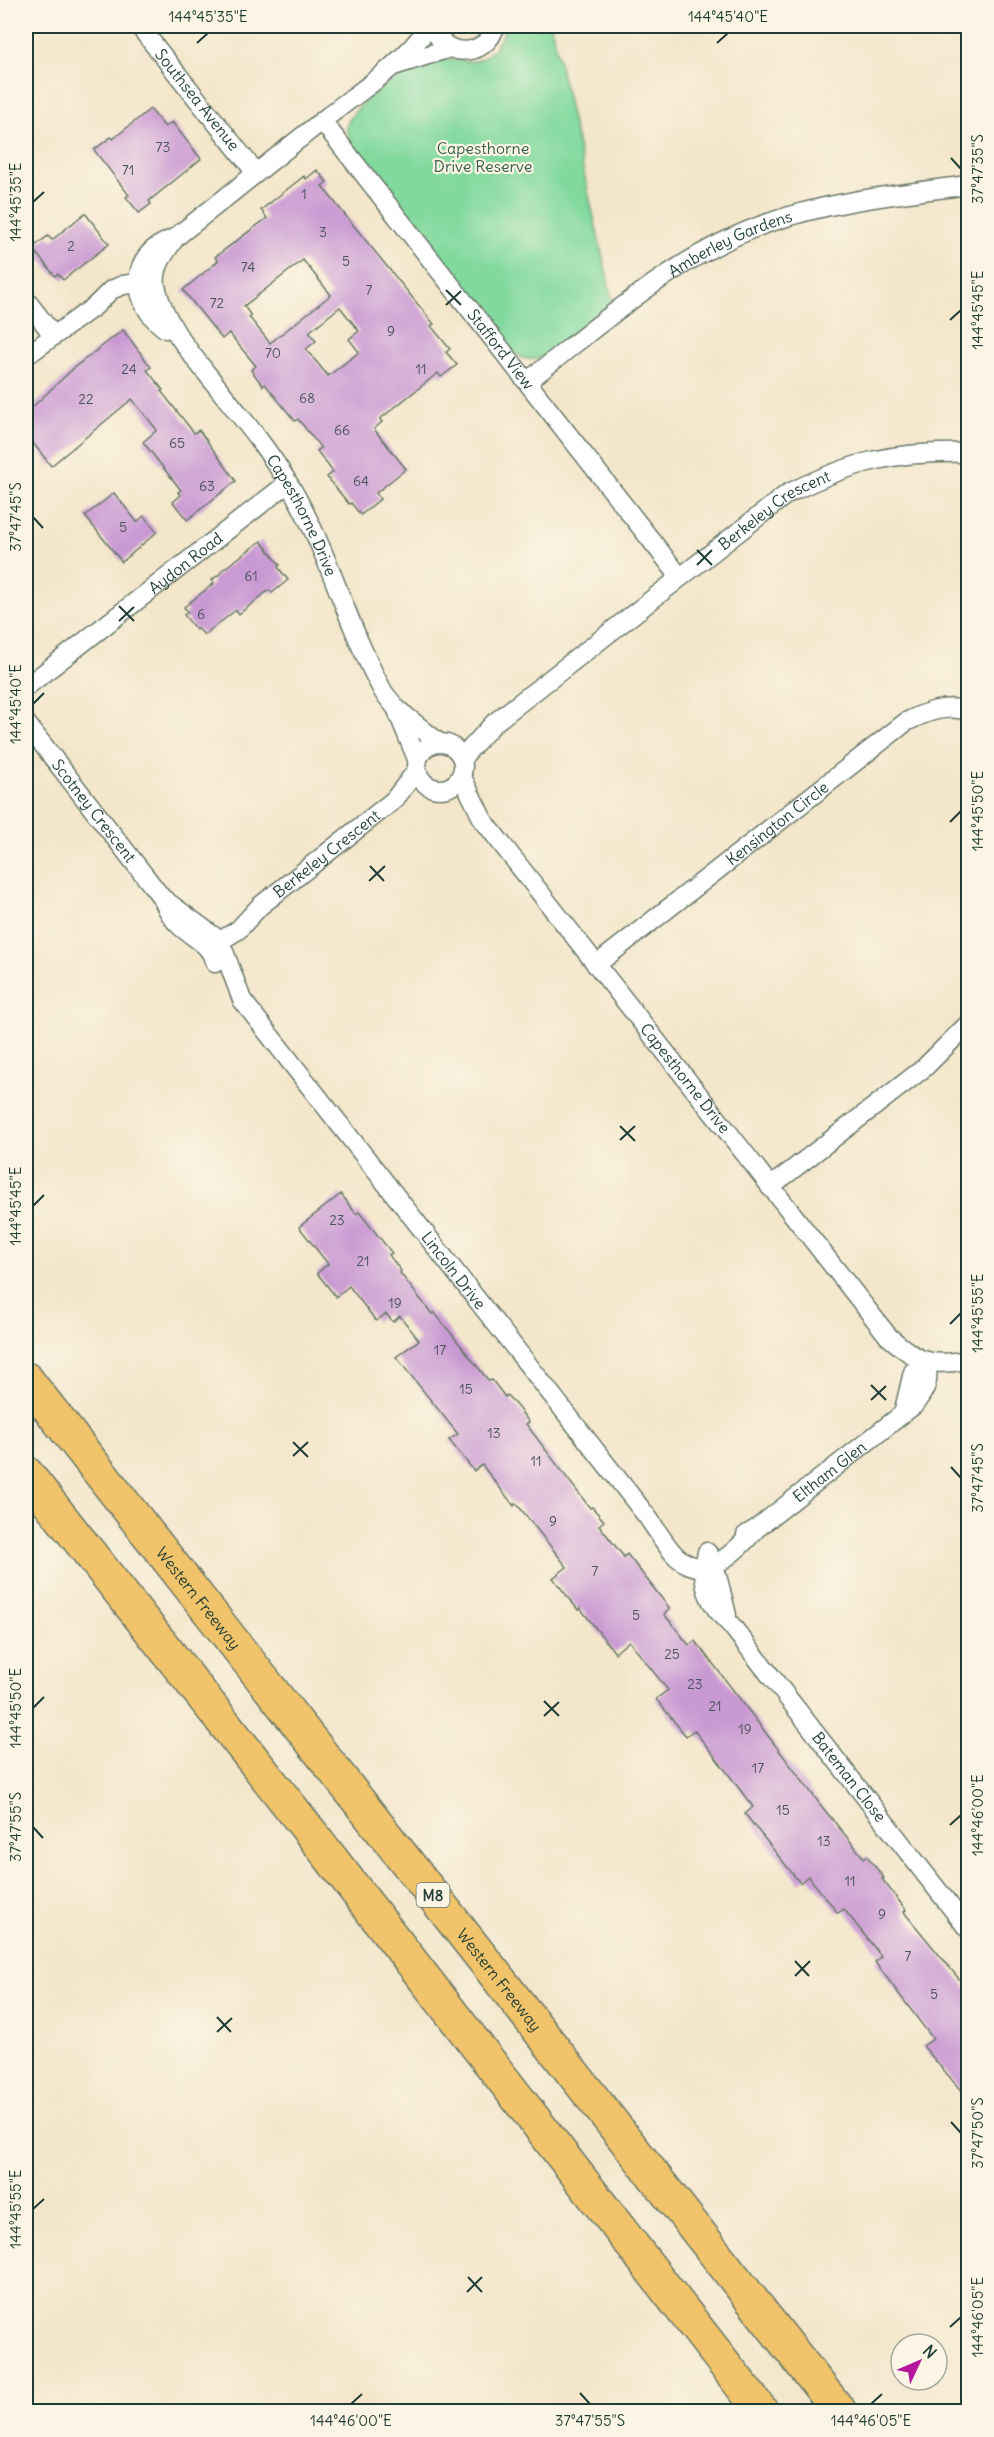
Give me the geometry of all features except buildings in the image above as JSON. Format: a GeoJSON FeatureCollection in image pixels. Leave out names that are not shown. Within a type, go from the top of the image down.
{"type":"FeatureCollection","features":[{"type":"Feature","properties":{"kind":"highway","name":"Western Freeway"},"geometry":{"type":"LineString","coordinates":[[26,1379],[840,2412]]}},
{"type":"Feature","properties":{"kind":"highway"},"geometry":{"type":"LineString","coordinates":[[26,1473],[315,1838],[762,2412]]}},
{"type":"Feature","properties":{"kind":"street","name":"Southsea Avenue"},"geometry":{"type":"LineString","coordinates":[[139,26],[256,173]]}},
{"type":"Feature","properties":{"kind":"street"},"geometry":{"type":"LineString","coordinates":[[26,356],[53,334],[95,306],[144,288],[156,273],[161,258],[176,237],[395,66],[431,26],[437,37],[450,48],[459,51],[477,49],[485,44],[496,26]]}},
{"type":"Feature","properties":{"kind":"street"},"geometry":{"type":"LineString","coordinates":[[395,66],[450,48]]}},
{"type":"Feature","properties":{"kind":"street","name":"Stafford View"},"geometry":{"type":"LineString","coordinates":[[322,121],[680,577]]}},
{"type":"Feature","properties":{"kind":"street","name":"Amberley Gardens"},"geometry":{"type":"LineString","coordinates":[[528,381],[620,308],[674,270],[718,244],[770,222],[819,208],[969,185]]}},
{"type":"Feature","properties":{"kind":"street","name":"Capesthorne Drive"},"geometry":{"type":"LineString","coordinates":[[144,288],[163,309],[180,339],[259,440],[288,483],[311,528],[377,680],[397,709],[417,764]]}},
{"type":"Feature","properties":{"kind":"street"},"geometry":{"type":"LineString","coordinates":[[26,300],[53,334]]}},
{"type":"Feature","properties":{"kind":"street","name":"Berkeley Crescent"},"geometry":{"type":"LineString","coordinates":[[461,766],[494,723],[778,500],[821,477],[860,463],[896,455],[938,452],[969,453]]}},
{"type":"Feature","properties":{"kind":"street","name":"Aydon Road"},"geometry":{"type":"LineString","coordinates":[[26,687],[288,483]]}},
{"type":"Feature","properties":{"kind":"street","name":"Capesthorne Drive"},"geometry":{"type":"LineString","coordinates":[[397,709],[444,743]]}},
{"type":"Feature","properties":{"kind":"street","name":"Kensington Circle"},"geometry":{"type":"LineString","coordinates":[[596,965],[906,722],[927,711],[946,709],[969,711]]}},
{"type":"Feature","properties":{"kind":"street","name":"Scotney Crescent"},"geometry":{"type":"LineString","coordinates":[[26,723],[162,898],[170,914],[180,926],[214,942]]}},
{"type":"Feature","properties":{"kind":"street","name":"Berkeley Crescent"},"geometry":{"type":"LineString","coordinates":[[444,743],[494,723]]}},
{"type":"Feature","properties":{"kind":"street"},"geometry":{"type":"LineString","coordinates":[[444,743],[461,766],[457,781],[439,788],[422,781],[417,764],[425,747],[444,743]]}},
{"type":"Feature","properties":{"kind":"street","name":"Berkeley Crescent"},"geometry":{"type":"LineString","coordinates":[[214,942],[233,921],[260,906],[394,800],[417,764]]}},
{"type":"Feature","properties":{"kind":"street","name":"Capesthorne Drive"},"geometry":{"type":"LineString","coordinates":[[461,766],[483,820],[888,1336],[916,1359],[923,1371]]}},
{"type":"Feature","properties":{"kind":"street","name":"Capesthorne Drive"},"geometry":{"type":"LineString","coordinates":[[439,788],[483,820]]}},
{"type":"Feature","properties":{"kind":"street","name":"Berkeley Crescent"},"geometry":{"type":"LineString","coordinates":[[394,800],[439,788]]}},
{"type":"Feature","properties":{"kind":"street","name":"Lincoln Drive"},"geometry":{"type":"LineString","coordinates":[[214,942],[224,985],[242,1000],[666,1541],[695,1551],[708,1562]]}},
{"type":"Feature","properties":{"kind":"street"},"geometry":{"type":"LineString","coordinates":[[770,1187],[924,1068],[969,1024]]}},
{"type":"Feature","properties":{"kind":"street"},"geometry":{"type":"LineString","coordinates":[[923,1371],[940,1364],[967,1359]]}},
{"type":"Feature","properties":{"kind":"street","name":"Eltham Glen"},"geometry":{"type":"LineString","coordinates":[[708,1562],[719,1550],[756,1529],[903,1414],[923,1371]]}},
{"type":"Feature","properties":{"kind":"street","name":"Bateman Close"},"geometry":{"type":"LineString","coordinates":[[708,1562],[731,1625],[969,1929]]}},
{"type":"Feature","properties":{"kind":"green space","name":"Capesthorne Drive Reserve"},"geometry":{"type":"Polygon","coordinates":[[[508,26],[551,26],[613,303],[544,357],[536,359],[518,356],[504,342],[351,142],[346,128],[360,107],[386,84],[430,61],[447,59],[468,62],[483,58],[495,48],[508,26]]]}}]}
